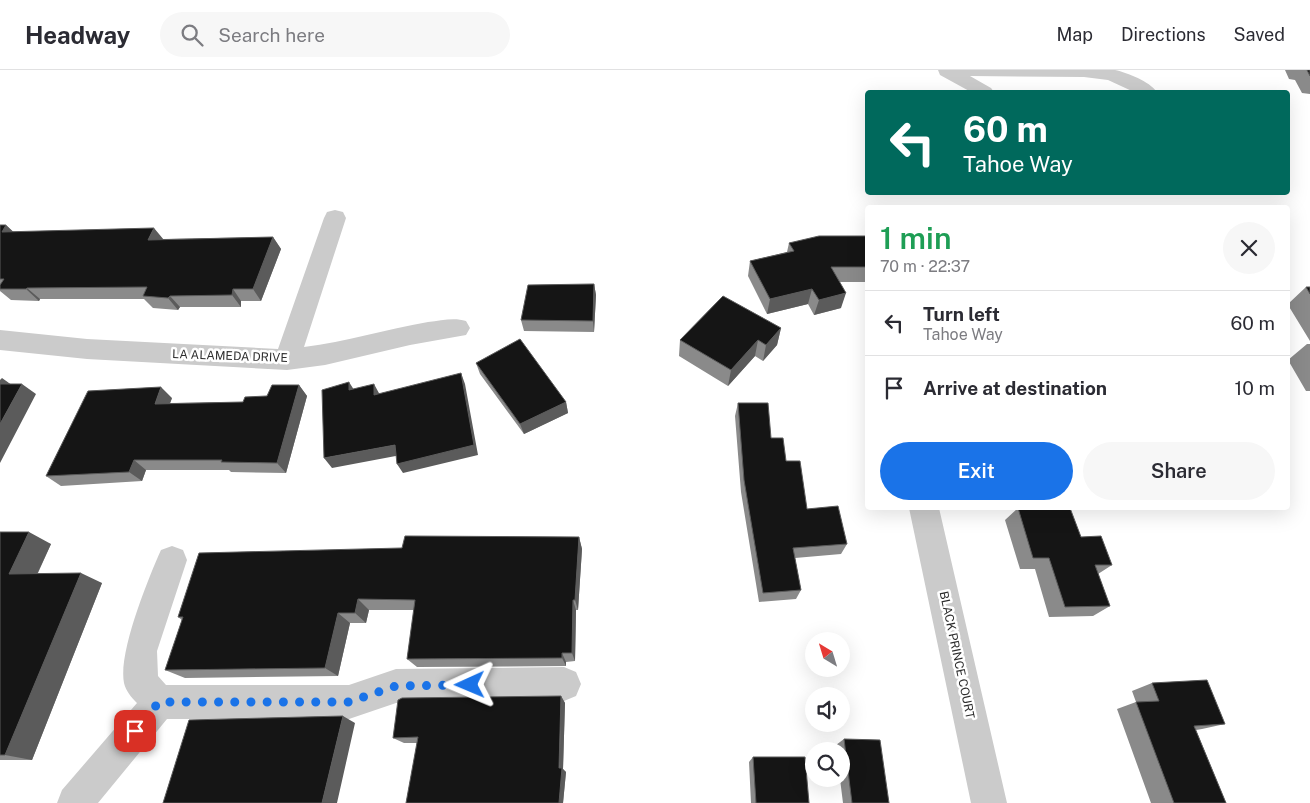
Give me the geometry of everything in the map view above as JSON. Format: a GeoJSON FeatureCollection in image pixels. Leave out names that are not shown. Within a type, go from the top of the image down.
{"type":"FeatureCollection","features":[{"type":"Feature","properties":{"kind":"street"},"geometry":{"type":"LineString","coordinates":[[945,70],[980,90]]}},
{"type":"Feature","properties":{"kind":"street"},"geometry":{"type":"LineString","coordinates":[[960,70],[1084,71],[1112,75],[1143,90]]}},
{"type":"Feature","properties":{"kind":"street"},"geometry":{"type":"LineString","coordinates":[[287,360],[335,218]]}},
{"type":"Feature","properties":{"kind":"street","name":"LA ALAMEDA DRIVE"},"geometry":{"type":"LineString","coordinates":[[0,340],[87,349],[287,360],[325,355],[410,335],[457,328]]}},
{"type":"Feature","properties":{"kind":"street","name":"BLACK PRINCE COURT"},"geometry":{"type":"LineString","coordinates":[[924,510],[989,803]]}},
{"type":"Feature","properties":{"kind":"street"},"geometry":{"type":"LineString","coordinates":[[172,560],[141,652],[141,683],[159,702],[349,702],[396,686],[564,684]]}},
{"type":"Feature","properties":{"kind":"street"},"geometry":{"type":"LineString","coordinates":[[75,803],[159,702]]}},
{"type":"Feature","properties":{"kind":"building"},"geometry":{"type":"Polygon","coordinates":[[[0,225],[6,225],[2,232],[154,228],[148,240],[273,237],[253,289],[233,289],[232,295],[170,296],[168,298],[143,296],[147,287],[0,289],[4,279],[0,279],[0,225]]]}},
{"type":"Feature","properties":{"kind":"building"},"geometry":{"type":"Polygon","coordinates":[[[819,236],[865,236],[865,267],[831,267],[846,293],[819,300],[812,289],[770,299],[750,261],[794,251],[789,243],[819,236]]]}},
{"type":"Feature","properties":{"kind":"building"},"geometry":{"type":"Polygon","coordinates":[[[594,284],[593,321],[521,320],[528,285],[594,284]]]}},
{"type":"Feature","properties":{"kind":"building"},"geometry":{"type":"Polygon","coordinates":[[[723,296],[781,328],[766,345],[758,340],[731,370],[680,340],[723,296]]]}},
{"type":"Feature","properties":{"kind":"building"},"geometry":{"type":"Polygon","coordinates":[[[520,339],[566,402],[520,424],[476,363],[520,339]]]}},
{"type":"Feature","properties":{"kind":"building"},"geometry":{"type":"Polygon","coordinates":[[[461,373],[474,445],[397,464],[395,445],[324,458],[322,390],[349,382],[349,390],[374,384],[374,395],[461,373]]]}},
{"type":"Feature","properties":{"kind":"building"},"geometry":{"type":"Polygon","coordinates":[[[0,384],[22,384],[0,424],[0,384]]]}},
{"type":"Feature","properties":{"kind":"building"},"geometry":{"type":"Polygon","coordinates":[[[272,385],[299,385],[277,463],[221,462],[222,460],[134,460],[129,472],[46,476],[88,391],[161,387],[155,404],[243,402],[245,397],[267,396],[272,385]]]}},
{"type":"Feature","properties":{"kind":"building"},"geometry":{"type":"Polygon","coordinates":[[[738,403],[768,403],[771,438],[783,438],[786,461],[800,461],[807,509],[838,506],[847,544],[793,548],[801,590],[763,593],[744,480],[738,403]]]}},
{"type":"Feature","properties":{"kind":"building"},"geometry":{"type":"Polygon","coordinates":[[[1019,510],[1071,510],[1081,537],[1101,536],[1112,565],[1095,565],[1110,606],[1065,607],[1049,558],[1033,558],[1019,510]]]}},
{"type":"Feature","properties":{"kind":"building"},"geometry":{"type":"Polygon","coordinates":[[[0,532],[29,532],[9,574],[81,573],[5,755],[0,755],[0,532]]]}},
{"type":"Feature","properties":{"kind":"building"},"geometry":{"type":"Polygon","coordinates":[[[405,536],[579,537],[575,600],[573,600],[572,653],[562,653],[562,658],[407,659],[415,600],[358,599],[355,613],[338,613],[325,668],[165,670],[183,617],[178,617],[199,553],[402,548],[405,536]]]}},
{"type":"Feature","properties":{"kind":"building"},"geometry":{"type":"Polygon","coordinates":[[[1207,680],[1225,724],[1194,726],[1226,803],[1174,803],[1136,702],[1159,701],[1152,683],[1207,680]]]}},
{"type":"Feature","properties":{"kind":"building"},"geometry":{"type":"Polygon","coordinates":[[[561,696],[559,768],[562,768],[559,803],[406,803],[418,737],[393,738],[398,700],[402,698],[561,696]]]}},
{"type":"Feature","properties":{"kind":"building"},"geometry":{"type":"Polygon","coordinates":[[[343,716],[322,803],[163,803],[189,720],[343,716]]]}},
{"type":"Feature","properties":{"kind":"building"},"geometry":{"type":"Polygon","coordinates":[[[844,739],[880,740],[889,803],[852,803],[850,742],[844,742],[844,739]]]}},
{"type":"Feature","properties":{"kind":"building"},"geometry":{"type":"Polygon","coordinates":[[[753,757],[805,757],[805,787],[808,787],[809,803],[756,803],[753,757]]]}},
{"type":"Feature","properties":{"kind":"route"},"geometry":{"type":"LineString","coordinates":[[135,731],[159,702],[349,702],[396,686],[470,685]]}}]}
